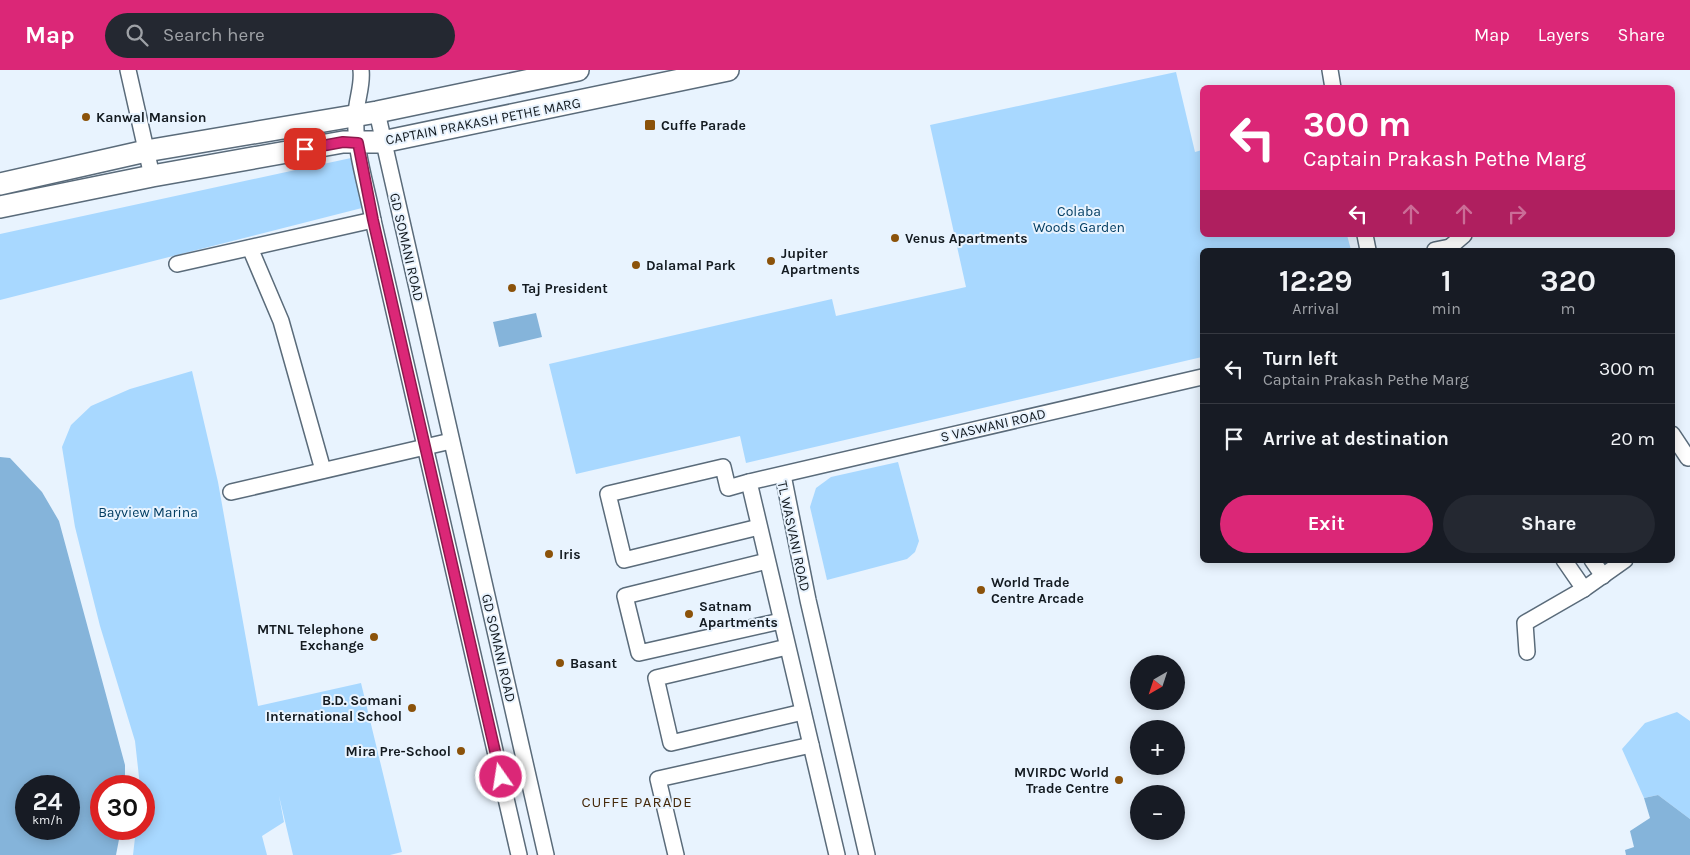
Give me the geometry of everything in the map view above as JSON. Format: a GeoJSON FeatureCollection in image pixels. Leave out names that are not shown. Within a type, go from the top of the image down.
{"type":"FeatureCollection","features":[{"type":"Feature","properties":{"kind":"main road","name":"CAPTAIN PRAKASH PETHE MARG"},"geometry":{"type":"LineString","coordinates":[[0,184],[146,151],[356,116],[578,70]]}},
{"type":"Feature","properties":{"kind":"main road","name":"CAPTAIN PRAKASH PETHE MARG"},"geometry":{"type":"LineString","coordinates":[[0,207],[152,176],[343,142],[382,142],[728,70]]}},
{"type":"Feature","properties":{"kind":"street"},"geometry":{"type":"LineString","coordinates":[[128,70],[152,176]]}},
{"type":"Feature","properties":{"kind":"street","name":"GD SOMANI ROAD"},"geometry":{"type":"LineString","coordinates":[[361,70],[362,80],[356,116],[358,143],[373,220],[519,855]]}},
{"type":"Feature","properties":{"kind":"street"},"geometry":{"type":"LineString","coordinates":[[1330,70],[1332,85]]}},
{"type":"Feature","properties":{"kind":"street","name":"GD SOMANI ROAD"},"geometry":{"type":"LineString","coordinates":[[377,112],[382,142],[546,855]]}},
{"type":"Feature","properties":{"kind":"street"},"geometry":{"type":"LineString","coordinates":[[178,264],[373,220]]}},
{"type":"Feature","properties":{"kind":"street"},"geometry":{"type":"LineString","coordinates":[[1446,248],[1461,237]]}},
{"type":"Feature","properties":{"kind":"street"},"geometry":{"type":"LineString","coordinates":[[250,248],[282,321],[322,470]]}},
{"type":"Feature","properties":{"kind":"street","name":"S VASWANI ROAD"},"geometry":{"type":"LineString","coordinates":[[783,475],[1200,377]]}},
{"type":"Feature","properties":{"kind":"street"},"geometry":{"type":"LineString","coordinates":[[1675,438],[1688,458]]}},
{"type":"Feature","properties":{"kind":"street"},"geometry":{"type":"LineString","coordinates":[[231,492],[451,441]]}},
{"type":"Feature","properties":{"kind":"street","name":"TL WASVANI ROAD"},"geometry":{"type":"LineString","coordinates":[[759,527],[624,560],[608,494],[723,467],[728,488],[783,475],[808,600],[867,855]]}},
{"type":"Feature","properties":{"kind":"street"},"geometry":{"type":"LineString","coordinates":[[749,482],[837,855]]}},
{"type":"Feature","properties":{"kind":"street"},"geometry":{"type":"LineString","coordinates":[[767,561],[625,596],[639,653],[781,621]]}},
{"type":"Feature","properties":{"kind":"street"},"geometry":{"type":"LineString","coordinates":[[1566,563],[1584,589]]}},
{"type":"Feature","properties":{"kind":"street"},"geometry":{"type":"LineString","coordinates":[[1594,563],[1603,576]]}},
{"type":"Feature","properties":{"kind":"street"},"geometry":{"type":"LineString","coordinates":[[1528,652],[1525,623],[1584,589],[1621,563]]}},
{"type":"Feature","properties":{"kind":"street"},"geometry":{"type":"LineString","coordinates":[[787,647],[656,678],[671,743],[803,712]]}},
{"type":"Feature","properties":{"kind":"street"},"geometry":{"type":"LineString","coordinates":[[676,855],[658,779],[811,746]]}},
{"type":"Feature","properties":{"kind":"green space","name":"Colaba Woods Garden"},"geometry":{"type":"Polygon","coordinates":[[[1176,72],[1195,152],[1200,151],[1200,237],[1348,237],[1350,248],[1200,248],[1200,357],[746,463],[740,436],[576,474],[549,364],[832,299],[836,316],[966,287],[930,125],[1176,72]]]}},
{"type":"Feature","properties":{"kind":"green space"},"geometry":{"type":"Polygon","coordinates":[[[351,158],[362,208],[0,300],[0,234],[351,158]]]}},
{"type":"Feature","properties":{"kind":"green space","name":"Bayview Marina"},"geometry":{"type":"Polygon","coordinates":[[[192,371],[218,482],[258,706],[361,683],[402,852],[390,855],[293,855],[279,796],[284,822],[262,836],[267,855],[133,855],[135,840],[155,840],[155,775],[139,775],[135,741],[100,626],[75,527],[62,447],[71,425],[91,406],[130,389],[192,371]]]}},
{"type":"Feature","properties":{"kind":"green space"},"geometry":{"type":"Polygon","coordinates":[[[898,462],[919,541],[915,552],[907,559],[827,580],[810,507],[816,488],[831,477],[898,462]]]}},
{"type":"Feature","properties":{"kind":"green space"},"geometry":{"type":"Polygon","coordinates":[[[1677,712],[1690,721],[1690,819],[1658,795],[1644,798],[1622,749],[1645,723],[1677,712]]]}},
{"type":"Feature","properties":{"kind":"shaded area"},"geometry":{"type":"Polygon","coordinates":[[[536,313],[542,337],[499,347],[493,322],[536,313]]]}},
{"type":"Feature","properties":{"kind":"shaded area"},"geometry":{"type":"Polygon","coordinates":[[[0,457],[10,458],[42,492],[59,521],[125,765],[125,775],[90,775],[90,840],[119,840],[116,855],[0,855],[0,457]]]}},
{"type":"Feature","properties":{"kind":"shaded area"},"geometry":{"type":"Polygon","coordinates":[[[1658,795],[1690,819],[1690,855],[1626,855],[1625,850],[1634,847],[1630,831],[1650,818],[1644,798],[1658,795]]]}},
{"type":"Feature","properties":{"kind":"place","name":"Kanwal Mansion"},"geometry":{"type":"Point","coordinates":[86,117]}},
{"type":"Feature","properties":{"kind":"place","name":"Cuffe Parade"},"geometry":{"type":"Point","coordinates":[650,125]}},
{"type":"Feature","properties":{"kind":"place","name":"Venus Apartments"},"geometry":{"type":"Point","coordinates":[895,238]}},
{"type":"Feature","properties":{"kind":"place","name":"Jupiter Apartments"},"geometry":{"type":"Point","coordinates":[771,261]}},
{"type":"Feature","properties":{"kind":"place","name":"Dalamal Park"},"geometry":{"type":"Point","coordinates":[636,265]}},
{"type":"Feature","properties":{"kind":"place","name":"Taj President"},"geometry":{"type":"Point","coordinates":[512,288]}},
{"type":"Feature","properties":{"kind":"place","name":"Iris"},"geometry":{"type":"Point","coordinates":[549,554]}},
{"type":"Feature","properties":{"kind":"place","name":"World Trade Centre Arcade"},"geometry":{"type":"Point","coordinates":[981,590]}},
{"type":"Feature","properties":{"kind":"place","name":"Satnam Apartments"},"geometry":{"type":"Point","coordinates":[689,614]}},
{"type":"Feature","properties":{"kind":"place","name":"MTNL Telephone Exchange"},"geometry":{"type":"Point","coordinates":[374,637]}},
{"type":"Feature","properties":{"kind":"place","name":"Basant"},"geometry":{"type":"Point","coordinates":[560,663]}},
{"type":"Feature","properties":{"kind":"place","name":"B.D. Somani International School"},"geometry":{"type":"Point","coordinates":[412,708]}},
{"type":"Feature","properties":{"kind":"place","name":"Mira Pre-School"},"geometry":{"type":"Point","coordinates":[461,751]}},
{"type":"Feature","properties":{"kind":"place","name":"MVIRDC World Trade Centre"},"geometry":{"type":"Point","coordinates":[1119,780]}},
{"type":"Feature","properties":{"kind":"district","name":"CUFFE PARADE"},"geometry":{"type":"Point","coordinates":[637,802]}},
{"type":"Feature","properties":{"kind":"route"},"geometry":{"type":"LineString","coordinates":[[305,149],[343,142],[358,143],[373,220],[501,777]]}}]}
